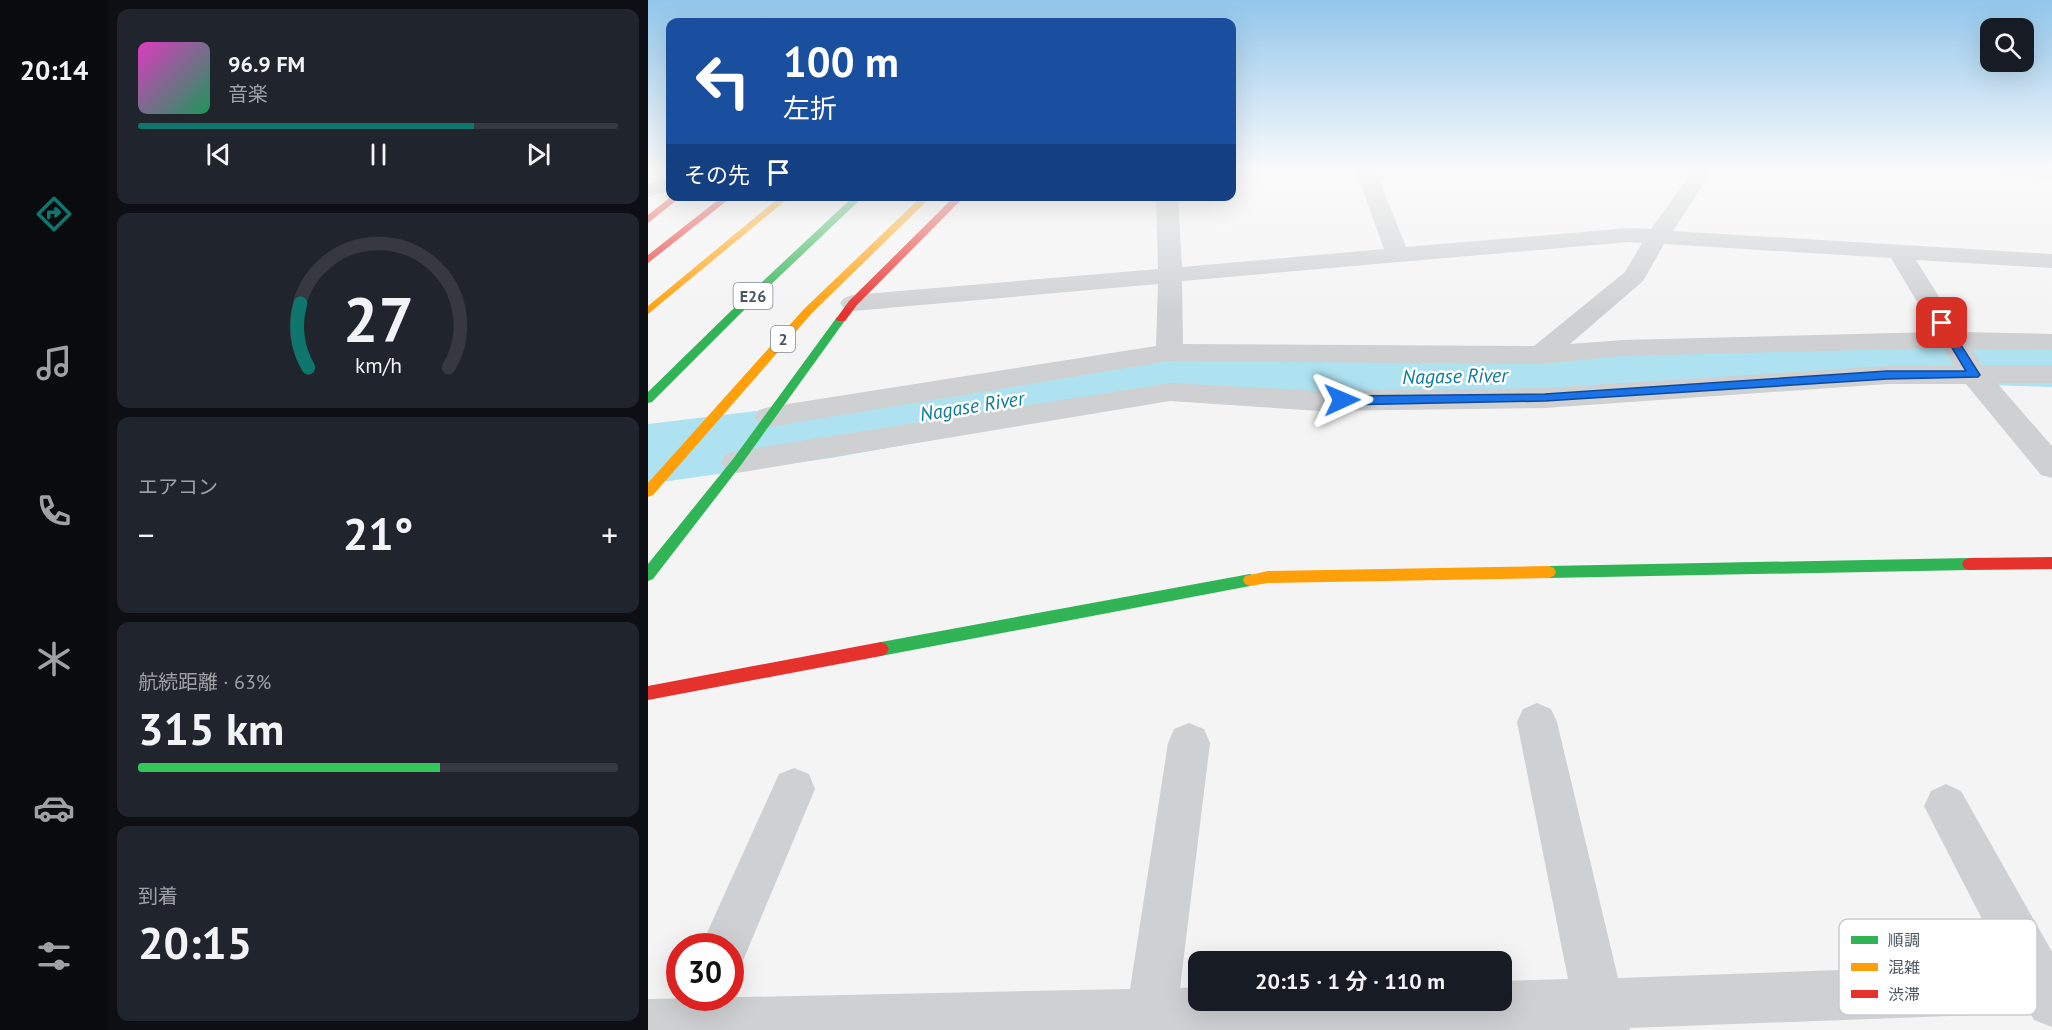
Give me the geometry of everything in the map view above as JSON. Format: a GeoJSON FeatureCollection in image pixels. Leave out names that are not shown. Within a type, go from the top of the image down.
{"type":"FeatureCollection","features":[{"type":"Feature","properties":{"kind":"main road"},"geometry":{"type":"LineString","coordinates":[[648,260],[702,217]]}},
{"type":"Feature","properties":{"kind":"main road"},"geometry":{"type":"LineString","coordinates":[[648,312],[744,217]]}},
{"type":"Feature","properties":{"kind":"main road"},"geometry":{"type":"LineString","coordinates":[[665,296],[761,217]]}},
{"type":"Feature","properties":{"kind":"main road","name":"E26"},"geometry":{"type":"LineString","coordinates":[[648,399],[737,311],[837,217]]}},
{"type":"Feature","properties":{"kind":"main road","name":"2"},"geometry":{"type":"LineString","coordinates":[[648,492],[808,311],[906,217]]}},
{"type":"Feature","properties":{"kind":"main road"},"geometry":{"type":"LineString","coordinates":[[648,575],[737,462],[853,303],[940,217]]}},
{"type":"Feature","properties":{"kind":"main road"},"geometry":{"type":"LineString","coordinates":[[648,693],[1268,576],[2052,563]]}},
{"type":"Feature","properties":{"kind":"street"},"geometry":{"type":"LineString","coordinates":[[1168,217],[1169,352]]}},
{"type":"Feature","properties":{"kind":"street"},"geometry":{"type":"LineString","coordinates":[[1383,217],[1398,256]]}},
{"type":"Feature","properties":{"kind":"street"},"geometry":{"type":"LineString","coordinates":[[1542,356],[1634,276],[1671,217]]}},
{"type":"Feature","properties":{"kind":"street"},"geometry":{"type":"LineString","coordinates":[[853,303],[1629,236],[2052,261]]}},
{"type":"Feature","properties":{"kind":"street"},"geometry":{"type":"LineString","coordinates":[[1899,251],[1974,375],[2052,467]]}},
{"type":"Feature","properties":{"kind":"street"},"geometry":{"type":"LineString","coordinates":[[769,417],[1169,352],[1542,356],[1623,348],[1953,340],[2052,342]]}},
{"type":"Feature","properties":{"kind":"street"},"geometry":{"type":"LineString","coordinates":[[737,462],[1170,392],[1320,401],[1545,398],[1887,375],[2052,374]]}},
{"type":"Feature","properties":{"kind":"street"},"geometry":{"type":"LineString","coordinates":[[1537,722],[1601,1017]]}},
{"type":"Feature","properties":{"kind":"street"},"geometry":{"type":"LineString","coordinates":[[1150,1023],[1189,743]]}},
{"type":"Feature","properties":{"kind":"street"},"geometry":{"type":"LineString","coordinates":[[731,933],[794,789]]}},
{"type":"Feature","properties":{"kind":"street"},"geometry":{"type":"LineString","coordinates":[[1946,806],[2009,919]]}},
{"type":"Feature","properties":{"kind":"street"},"geometry":{"type":"LineString","coordinates":[[2037,970],[2049,992]]}},
{"type":"Feature","properties":{"kind":"street"},"geometry":{"type":"LineString","coordinates":[[683,1019],[1150,1023],[1601,1017],[1839,1004]]}},
{"type":"Feature","properties":{"kind":"waterway","name":"Nagase River"},"geometry":{"type":"LineString","coordinates":[[648,454],[831,430],[1171,373],[1461,378],[1903,359],[2052,363]]}},
{"type":"Feature","properties":{"kind":"traffic: fast"},"geometry":{"type":"LineString","coordinates":[[648,399],[737,311],[837,217]]}},
{"type":"Feature","properties":{"kind":"traffic: fast"},"geometry":{"type":"LineString","coordinates":[[648,575],[737,462],[841,319]]}},
{"type":"Feature","properties":{"kind":"traffic: fast"},"geometry":{"type":"LineString","coordinates":[[1549,572],[1969,564]]}},
{"type":"Feature","properties":{"kind":"traffic: fast"},"geometry":{"type":"LineString","coordinates":[[881,649],[1250,580]]}},
{"type":"Feature","properties":{"kind":"traffic: slow"},"geometry":{"type":"LineString","coordinates":[[648,311],[762,217]]}},
{"type":"Feature","properties":{"kind":"traffic: slow"},"geometry":{"type":"LineString","coordinates":[[648,492],[808,311],[906,217]]}},
{"type":"Feature","properties":{"kind":"traffic: slow"},"geometry":{"type":"LineString","coordinates":[[1250,580],[1268,577],[1549,572]]}},
{"type":"Feature","properties":{"kind":"traffic: jam"},"geometry":{"type":"LineString","coordinates":[[648,220],[652,217]]}},
{"type":"Feature","properties":{"kind":"traffic: jam"},"geometry":{"type":"LineString","coordinates":[[648,260],[702,217]]}},
{"type":"Feature","properties":{"kind":"traffic: jam"},"geometry":{"type":"LineString","coordinates":[[841,319],[853,303],[940,217]]}},
{"type":"Feature","properties":{"kind":"traffic: jam"},"geometry":{"type":"LineString","coordinates":[[1969,564],[2052,563]]}},
{"type":"Feature","properties":{"kind":"traffic: jam"},"geometry":{"type":"LineString","coordinates":[[648,693],[881,649]]}},
{"type":"Feature","properties":{"kind":"route"},"geometry":{"type":"LineString","coordinates":[[1342,400],[1545,398],[1887,375],[1974,375],[1942,323]]}}]}
